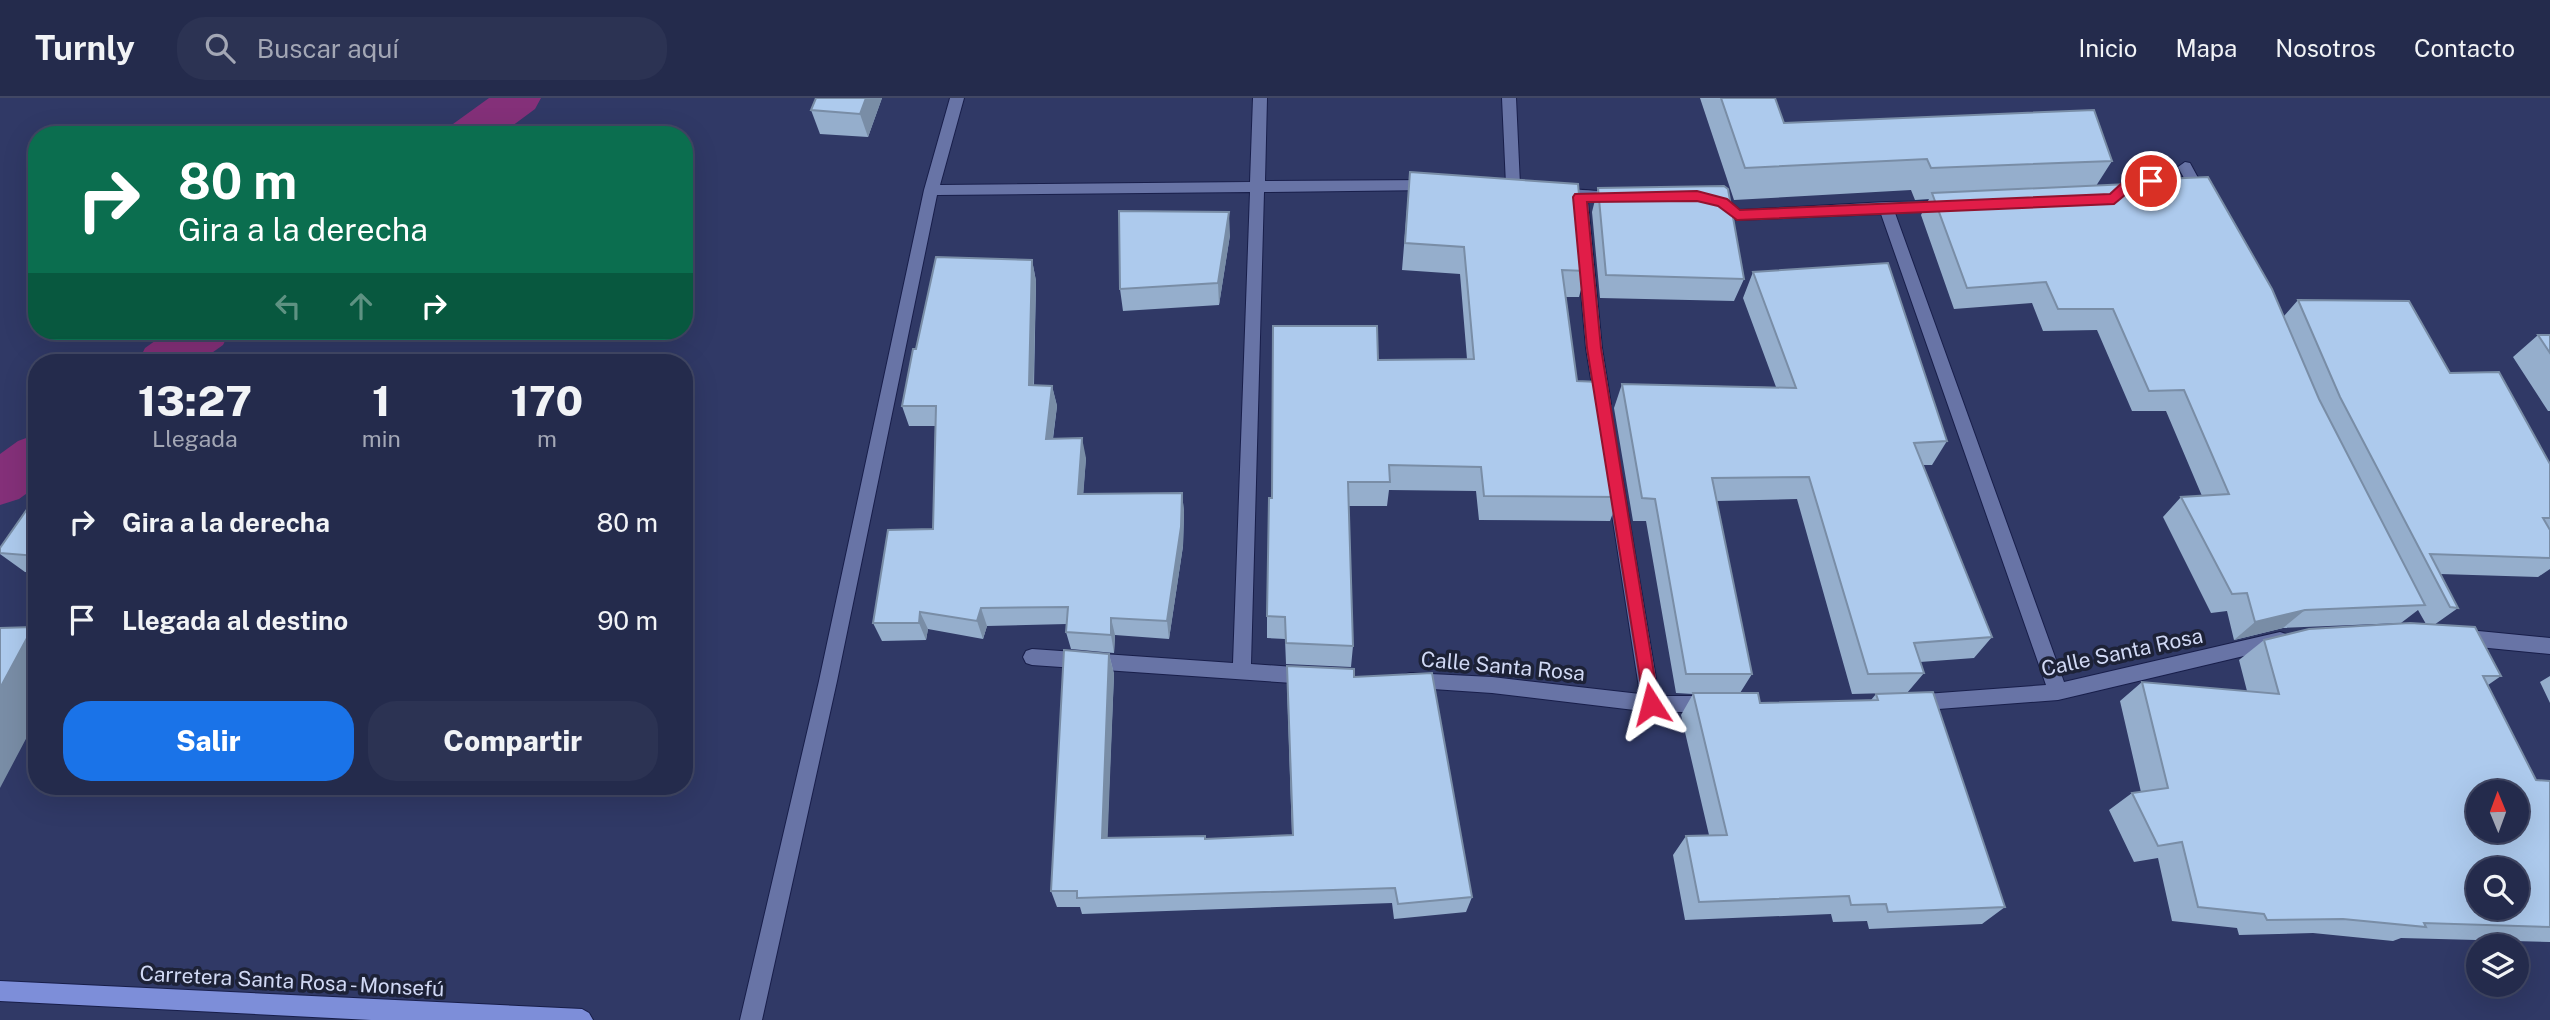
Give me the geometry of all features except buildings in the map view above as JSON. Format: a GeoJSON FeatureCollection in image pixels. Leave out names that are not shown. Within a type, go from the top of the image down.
{"type":"FeatureCollection","features":[{"type":"Feature","properties":{"kind":"main road","name":"Carretera Santa Rosa - Monsefú"},"geometry":{"type":"LineString","coordinates":[[0,991],[582,1020]]}},
{"type":"Feature","properties":{"kind":"street"},"geometry":{"type":"LineString","coordinates":[[751,1020],[828,681],[931,190],[957,98]]}},
{"type":"Feature","properties":{"kind":"street"},"geometry":{"type":"LineString","coordinates":[[1242,673],[1260,98]]}},
{"type":"Feature","properties":{"kind":"street"},"geometry":{"type":"LineString","coordinates":[[1509,98],[1520,187],[1580,197],[1632,197]]}},
{"type":"Feature","properties":{"kind":"street"},"geometry":{"type":"LineString","coordinates":[[2185,175],[2211,214]]}},
{"type":"Feature","properties":{"kind":"street"},"geometry":{"type":"LineString","coordinates":[[931,190],[1446,186]]}},
{"type":"Feature","properties":{"kind":"street"},"geometry":{"type":"LineString","coordinates":[[1697,196],[1722,203],[1737,215],[1967,204]]}},
{"type":"Feature","properties":{"kind":"street"},"geometry":{"type":"LineString","coordinates":[[1580,197],[1594,348],[1605,416]]}},
{"type":"Feature","properties":{"kind":"street"},"geometry":{"type":"LineString","coordinates":[[1886,207],[2058,692]]}},
{"type":"Feature","properties":{"kind":"street"},"geometry":{"type":"LineString","coordinates":[[1611,457],[1651,704]]}},
{"type":"Feature","properties":{"kind":"street"},"geometry":{"type":"LineString","coordinates":[[2444,636],[2550,646]]}},
{"type":"Feature","properties":{"kind":"street","name":"Calle Santa Rosa"},"geometry":{"type":"LineString","coordinates":[[1898,704],[2058,692],[2295,638]]}},
{"type":"Feature","properties":{"kind":"street"},"geometry":{"type":"LineString","coordinates":[[1032,657],[1326,677]]}},
{"type":"Feature","properties":{"kind":"street","name":"Calle Santa Rosa"},"geometry":{"type":"LineString","coordinates":[[1395,680],[1492,685],[1651,704],[1733,705]]}},
{"type":"Feature","properties":{"kind":"waterway"},"geometry":{"type":"LineString","coordinates":[[481,126],[519,98]]}},
{"type":"Feature","properties":{"kind":"waterway"},"geometry":{"type":"LineString","coordinates":[[174,354],[193,340]]}},
{"type":"Feature","properties":{"kind":"waterway"},"geometry":{"type":"LineString","coordinates":[[0,483],[28,463]]}},
{"type":"Feature","properties":{"kind":"route"},"geometry":{"type":"LineString","coordinates":[[1651,704],[1594,348],[1580,197],[1697,196],[1722,203],[1737,215],[2114,199],[2126,186],[2151,181]]}}]}
